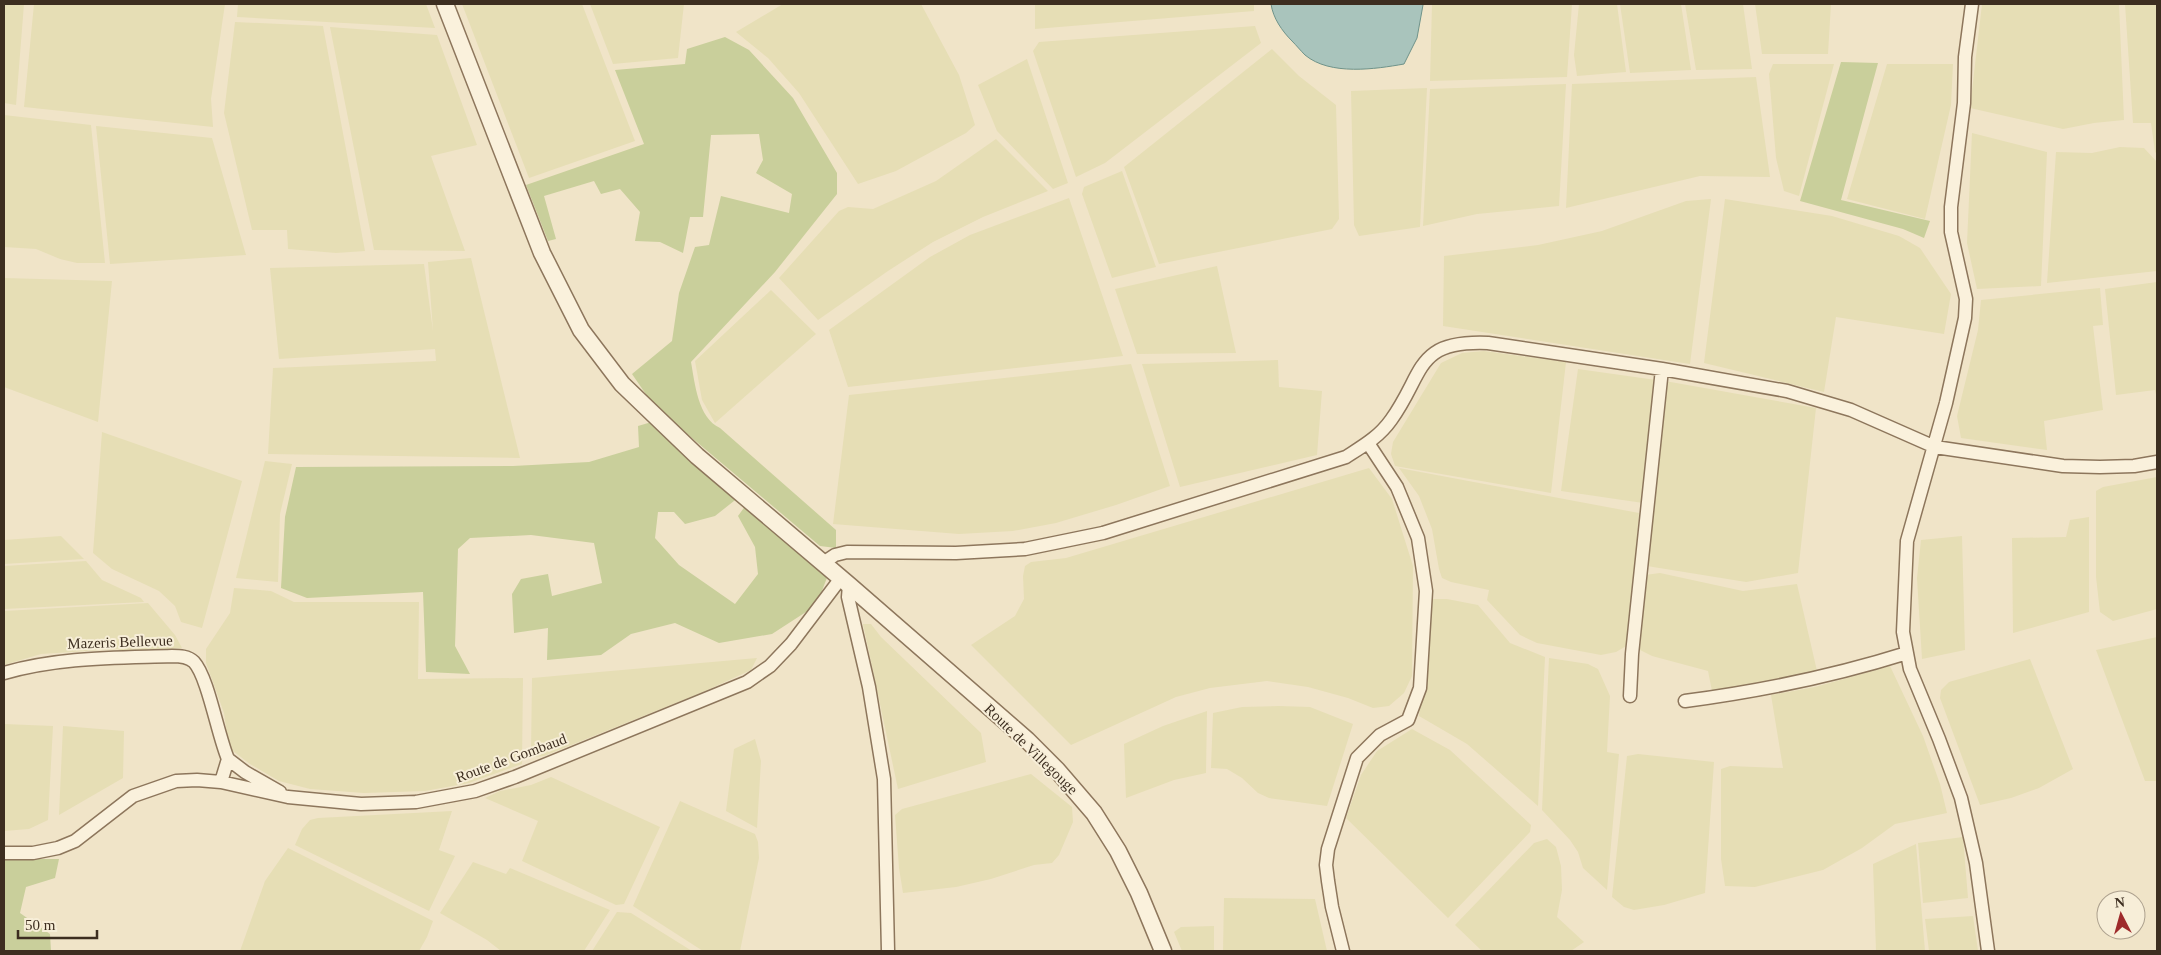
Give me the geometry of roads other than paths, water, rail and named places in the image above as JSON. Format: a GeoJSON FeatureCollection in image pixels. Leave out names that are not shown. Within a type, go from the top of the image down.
{"type":"FeatureCollection","features":[{"type":"Feature","properties":{"kind":"street","name":"Route de Villegouge"},"geometry":{"type":"LineString","coordinates":[[445,4],[542,253],[581,330],[622,384],[697,456],[1027,740],[1077,791],[1094,813],[1118,851],[1139,893],[1163,951]]}},
{"type":"Feature","properties":{"kind":"street"},"geometry":{"type":"LineString","coordinates":[[1972,4],[1965,57],[1964,103],[1951,207],[1951,232],[1966,298],[1965,318],[1934,447],[1907,541],[1903,624],[1910,669],[1961,798],[1976,863],[1988,951]]}},
{"type":"Feature","properties":{"kind":"street"},"geometry":{"type":"LineString","coordinates":[[823,563],[835,555],[847,552],[956,554],[1026,549],[1103,534],[1346,457],[1377,437],[1391,420],[1426,360],[1438,350],[1452,344],[1488,343],[1662,369],[1787,391],[1851,410],[1934,447],[2063,466],[2117,467],[2157,462]]}},
{"type":"Feature","properties":{"kind":"street"},"geometry":{"type":"LineString","coordinates":[[1630,696],[1632,654],[1662,369]]}},
{"type":"Feature","properties":{"kind":"street"},"geometry":{"type":"LineString","coordinates":[[1343,951],[1332,907],[1327,873],[1328,849],[1357,758],[1380,734],[1408,720],[1420,688],[1426,591],[1418,538],[1396,487],[1368,443]]}},
{"type":"Feature","properties":{"kind":"street"},"geometry":{"type":"LineString","coordinates":[[845,582],[869,687],[884,779],[888,951]]}},
{"type":"Feature","properties":{"kind":"street","name":"Route de Gombaud"},"geometry":{"type":"LineString","coordinates":[[4,853],[33,853],[58,848],[75,841],[133,796],[156,786],[176,781],[221,782],[288,797],[361,804],[416,802],[475,791],[515,777],[747,682],[770,666],[845,582]]}},
{"type":"Feature","properties":{"kind":"street"},"geometry":{"type":"LineString","coordinates":[[1685,701],[1738,694],[1849,671],[1907,653]]}},
{"type":"Feature","properties":{"kind":"street","name":"Mazeris Bellevue"},"geometry":{"type":"LineString","coordinates":[[4,673],[37,664],[71,659],[186,657],[194,662],[204,682],[222,744],[228,758]]}},
{"type":"Feature","properties":{"kind":"street"},"geometry":{"type":"LineString","coordinates":[[221,782],[228,758],[288,797]]}},
{"type":"Feature","properties":{"kind":"water"},"geometry":{"type":"Polygon","coordinates":[[[1271,4],[1423,5],[1417,38],[1404,64],[1380,68],[1353,69],[1327,66],[1315,62],[1305,55],[1281,29],[1271,4]]]}}]}
